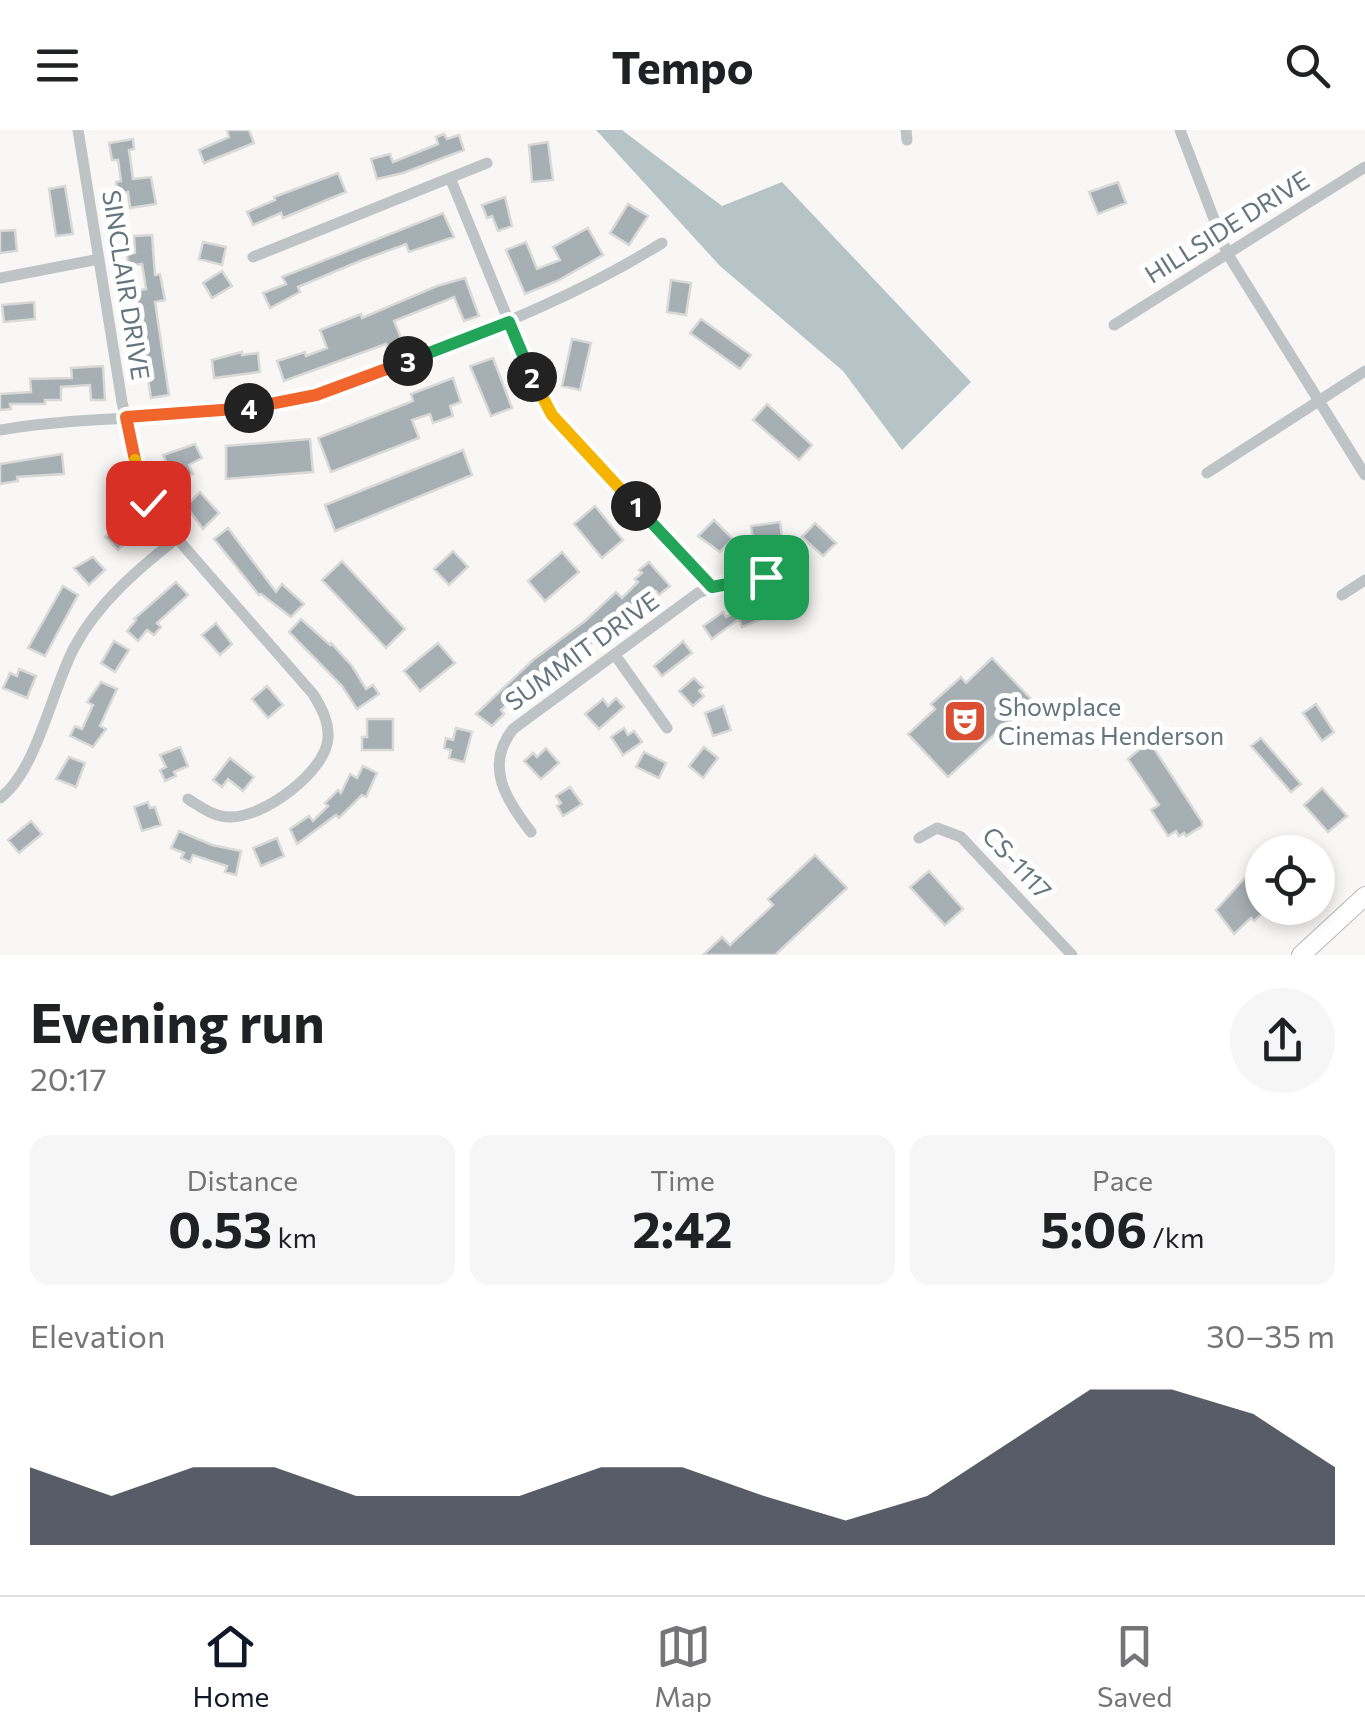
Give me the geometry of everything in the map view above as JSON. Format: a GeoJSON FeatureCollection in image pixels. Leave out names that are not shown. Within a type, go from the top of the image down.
{"type":"FeatureCollection","features":[{"type":"Feature","properties":{"kind":"highway"},"geometry":{"type":"LineString","coordinates":[[1301,955],[1362,905]]}},
{"type":"Feature","properties":{"kind":"street","name":"SINCLAIR DRIVE"},"geometry":{"type":"LineString","coordinates":[[78,130],[126,417],[144,495],[153,512],[313,694],[325,715],[328,738],[322,758],[308,775],[271,804],[252,814],[224,817],[188,799]]}},
{"type":"Feature","properties":{"kind":"street"},"geometry":{"type":"LineString","coordinates":[[1180,130],[1227,253],[1365,475]]}},
{"type":"Feature","properties":{"kind":"street"},"geometry":{"type":"LineString","coordinates":[[253,257],[488,163]]}},
{"type":"Feature","properties":{"kind":"street","name":"HILLSIDE DRIVE"},"geometry":{"type":"LineString","coordinates":[[1114,325],[1365,167]]}},
{"type":"Feature","properties":{"kind":"street"},"geometry":{"type":"LineString","coordinates":[[451,180],[534,384],[552,415],[712,587]]}},
{"type":"Feature","properties":{"kind":"street"},"geometry":{"type":"LineString","coordinates":[[0,430],[244,409],[338,388],[509,322],[603,280],[662,242]]}},
{"type":"Feature","properties":{"kind":"street"},"geometry":{"type":"LineString","coordinates":[[0,278],[99,259]]}},
{"type":"Feature","properties":{"kind":"street"},"geometry":{"type":"LineString","coordinates":[[1207,474],[1365,371]]}},
{"type":"Feature","properties":{"kind":"street"},"geometry":{"type":"LineString","coordinates":[[0,798],[22,773],[66,664],[90,622],[125,584],[176,539]]}},
{"type":"Feature","properties":{"kind":"street","name":"SUMMIT DRIVE"},"geometry":{"type":"LineString","coordinates":[[531,832],[503,793],[498,766],[505,741],[520,723],[691,598],[712,587],[786,573]]}},
{"type":"Feature","properties":{"kind":"street"},"geometry":{"type":"LineString","coordinates":[[1342,595],[1365,580]]}},
{"type":"Feature","properties":{"kind":"street"},"geometry":{"type":"LineString","coordinates":[[616,655],[667,728]]}},
{"type":"Feature","properties":{"kind":"street","name":"CS-1117"},"geometry":{"type":"LineString","coordinates":[[919,838],[937,828],[961,836],[1072,955]]}},
{"type":"Feature","properties":{"kind":"shaded area"},"geometry":{"type":"Polygon","coordinates":[[[596,130],[622,130],[722,206],[782,182],[971,382],[902,450],[843,371],[720,266],[596,130]]]}},
{"type":"Feature","properties":{"kind":"building"},"geometry":{"type":"Polygon","coordinates":[[[227,130],[249,130],[254,143],[204,163],[199,150],[229,137],[227,130]]]}},
{"type":"Feature","properties":{"kind":"building"},"geometry":{"type":"Polygon","coordinates":[[[444,134],[447,139],[459,135],[464,150],[377,179],[371,159],[390,154],[393,162],[438,144],[436,137],[444,134]]]}},
{"type":"Feature","properties":{"kind":"building"},"geometry":{"type":"Polygon","coordinates":[[[133,139],[134,149],[129,150],[133,179],[151,177],[156,204],[130,208],[128,192],[118,194],[118,160],[112,160],[109,143],[133,139]]]}},
{"type":"Feature","properties":{"kind":"building"},"geometry":{"type":"Polygon","coordinates":[[[548,142],[553,180],[532,182],[529,145],[548,142]]]}},
{"type":"Feature","properties":{"kind":"building"},"geometry":{"type":"Polygon","coordinates":[[[338,173],[346,192],[283,218],[281,213],[253,225],[247,212],[275,200],[274,197],[338,173]]]}},
{"type":"Feature","properties":{"kind":"building"},"geometry":{"type":"Polygon","coordinates":[[[1118,182],[1126,203],[1098,214],[1089,192],[1118,182]]]}},
{"type":"Feature","properties":{"kind":"building"},"geometry":{"type":"Polygon","coordinates":[[[65,186],[73,234],[56,236],[49,189],[65,186]]]}},
{"type":"Feature","properties":{"kind":"building"},"geometry":{"type":"Polygon","coordinates":[[[505,197],[512,226],[498,231],[482,205],[505,197]]]}},
{"type":"Feature","properties":{"kind":"building"},"geometry":{"type":"Polygon","coordinates":[[[628,204],[648,216],[629,245],[610,233],[628,204]]]}},
{"type":"Feature","properties":{"kind":"building"},"geometry":{"type":"Polygon","coordinates":[[[443,213],[454,237],[409,252],[406,244],[360,261],[298,287],[300,292],[270,308],[263,293],[286,284],[282,277],[443,213]]]}},
{"type":"Feature","properties":{"kind":"building"},"geometry":{"type":"Polygon","coordinates":[[[588,228],[603,255],[525,294],[506,250],[526,242],[537,269],[560,260],[553,247],[588,228]]]}},
{"type":"Feature","properties":{"kind":"building"},"geometry":{"type":"Polygon","coordinates":[[[15,230],[17,251],[0,253],[0,231],[15,230]]]}},
{"type":"Feature","properties":{"kind":"building"},"geometry":{"type":"Polygon","coordinates":[[[152,235],[155,275],[160,274],[165,300],[155,302],[169,395],[151,398],[134,291],[146,289],[142,264],[128,266],[127,254],[135,253],[134,236],[152,235]]]}},
{"type":"Feature","properties":{"kind":"building"},"geometry":{"type":"Polygon","coordinates":[[[203,242],[226,247],[222,265],[199,259],[203,242]]]}},
{"type":"Feature","properties":{"kind":"building"},"geometry":{"type":"Polygon","coordinates":[[[222,271],[232,286],[212,298],[203,283],[222,271]]]}},
{"type":"Feature","properties":{"kind":"building"},"geometry":{"type":"Polygon","coordinates":[[[465,278],[479,316],[464,321],[454,297],[394,321],[404,345],[388,351],[386,344],[284,381],[277,361],[327,348],[320,330],[465,278]]]}},
{"type":"Feature","properties":{"kind":"building"},"geometry":{"type":"Polygon","coordinates":[[[671,280],[691,283],[686,315],[667,312],[671,280]]]}},
{"type":"Feature","properties":{"kind":"building"},"geometry":{"type":"Polygon","coordinates":[[[34,302],[35,319],[4,322],[2,305],[34,302]]]}},
{"type":"Feature","properties":{"kind":"building"},"geometry":{"type":"Polygon","coordinates":[[[701,319],[751,355],[740,369],[690,333],[701,319]]]}},
{"type":"Feature","properties":{"kind":"building"},"geometry":{"type":"Polygon","coordinates":[[[572,339],[591,343],[580,390],[562,386],[572,339]]]}},
{"type":"Feature","properties":{"kind":"building"},"geometry":{"type":"Polygon","coordinates":[[[242,352],[258,353],[260,372],[214,378],[212,360],[242,352]]]}},
{"type":"Feature","properties":{"kind":"building"},"geometry":{"type":"Polygon","coordinates":[[[493,358],[512,408],[491,416],[470,366],[493,358]]]}},
{"type":"Feature","properties":{"kind":"building"},"geometry":{"type":"Polygon","coordinates":[[[103,366],[105,400],[91,400],[90,385],[61,387],[61,400],[10,404],[11,409],[0,410],[0,394],[31,392],[30,379],[72,378],[71,368],[103,366]]]}},
{"type":"Feature","properties":{"kind":"building"},"geometry":{"type":"Polygon","coordinates":[[[453,378],[461,402],[450,406],[453,416],[433,423],[430,414],[412,420],[419,438],[331,472],[318,438],[413,401],[411,394],[453,378]]]}},
{"type":"Feature","properties":{"kind":"building"},"geometry":{"type":"Polygon","coordinates":[[[767,404],[812,445],[799,460],[753,420],[767,404]]]}},
{"type":"Feature","properties":{"kind":"building"},"geometry":{"type":"Polygon","coordinates":[[[310,439],[313,472],[226,479],[226,446],[310,439]]]}},
{"type":"Feature","properties":{"kind":"building"},"geometry":{"type":"Polygon","coordinates":[[[195,444],[202,458],[189,465],[193,474],[175,482],[163,455],[195,444]]]}},
{"type":"Feature","properties":{"kind":"building"},"geometry":{"type":"Polygon","coordinates":[[[463,450],[472,475],[335,531],[325,505],[463,450]]]}},
{"type":"Feature","properties":{"kind":"building"},"geometry":{"type":"Polygon","coordinates":[[[62,454],[64,474],[17,477],[18,481],[0,484],[0,464],[62,454]]]}},
{"type":"Feature","properties":{"kind":"building"},"geometry":{"type":"Polygon","coordinates":[[[200,492],[219,513],[203,529],[186,506],[200,492]]]}},
{"type":"Feature","properties":{"kind":"building"},"geometry":{"type":"Polygon","coordinates":[[[595,506],[623,540],[602,558],[574,524],[595,506]]]}},
{"type":"Feature","properties":{"kind":"building"},"geometry":{"type":"Polygon","coordinates":[[[124,518],[141,534],[118,550],[105,537],[124,518]]]}},
{"type":"Feature","properties":{"kind":"building"},"geometry":{"type":"Polygon","coordinates":[[[714,520],[733,539],[720,552],[698,536],[714,520]]]}},
{"type":"Feature","properties":{"kind":"building"},"geometry":{"type":"Polygon","coordinates":[[[780,522],[783,544],[754,547],[751,526],[780,522]]]}},
{"type":"Feature","properties":{"kind":"building"},"geometry":{"type":"Polygon","coordinates":[[[815,523],[836,543],[823,556],[802,537],[815,523]]]}},
{"type":"Feature","properties":{"kind":"building"},"geometry":{"type":"Polygon","coordinates":[[[228,528],[276,592],[282,584],[304,604],[291,617],[259,595],[214,539],[228,528]]]}},
{"type":"Feature","properties":{"kind":"building"},"geometry":{"type":"Polygon","coordinates":[[[453,551],[468,567],[449,585],[434,569],[453,551]]]}},
{"type":"Feature","properties":{"kind":"building"},"geometry":{"type":"Polygon","coordinates":[[[562,552],[579,572],[545,601],[528,581],[562,552]]]}},
{"type":"Feature","properties":{"kind":"building"},"geometry":{"type":"Polygon","coordinates":[[[93,557],[105,570],[89,585],[74,568],[93,557]]]}},
{"type":"Feature","properties":{"kind":"building"},"geometry":{"type":"Polygon","coordinates":[[[342,561],[405,629],[386,648],[322,580],[342,561]]]}},
{"type":"Feature","properties":{"kind":"building"},"geometry":{"type":"Polygon","coordinates":[[[649,562],[670,586],[659,595],[656,591],[610,633],[604,626],[588,639],[591,643],[560,668],[519,700],[516,696],[492,726],[476,714],[533,660],[616,592],[622,598],[638,582],[635,579],[642,573],[639,570],[649,562]]]}},
{"type":"Feature","properties":{"kind":"building"},"geometry":{"type":"Polygon","coordinates":[[[176,582],[188,595],[157,623],[161,627],[154,635],[147,630],[138,641],[127,631],[134,619],[176,582]]]}},
{"type":"Feature","properties":{"kind":"building"},"geometry":{"type":"Polygon","coordinates":[[[63,586],[78,595],[45,656],[28,648],[63,586]]]}},
{"type":"Feature","properties":{"kind":"building"},"geometry":{"type":"Polygon","coordinates":[[[758,603],[764,618],[742,627],[739,619],[712,639],[703,626],[723,612],[726,617],[758,603]]]}},
{"type":"Feature","properties":{"kind":"building"},"geometry":{"type":"Polygon","coordinates":[[[301,619],[331,643],[366,689],[373,685],[379,694],[357,709],[342,686],[289,632],[301,619]]]}},
{"type":"Feature","properties":{"kind":"building"},"geometry":{"type":"Polygon","coordinates":[[[216,623],[232,644],[220,655],[202,635],[216,623]]]}},
{"type":"Feature","properties":{"kind":"building"},"geometry":{"type":"Polygon","coordinates":[[[114,641],[129,650],[115,672],[101,663],[114,641]]]}},
{"type":"Feature","properties":{"kind":"building"},"geometry":{"type":"Polygon","coordinates":[[[683,641],[692,653],[662,676],[654,666],[683,641]]]}},
{"type":"Feature","properties":{"kind":"building"},"geometry":{"type":"Polygon","coordinates":[[[438,643],[455,663],[420,691],[404,671],[438,643]]]}},
{"type":"Feature","properties":{"kind":"building","name":"Showplace Cinemas Henderson"},"geometry":{"type":"Polygon","coordinates":[[[992,658],[1032,700],[948,777],[908,734],[935,709],[931,704],[961,677],[966,683],[992,658]]]}},
{"type":"Feature","properties":{"kind":"building"},"geometry":{"type":"Polygon","coordinates":[[[19,669],[36,676],[27,698],[3,688],[10,673],[17,676],[19,669]]]}},
{"type":"Feature","properties":{"kind":"building"},"geometry":{"type":"Polygon","coordinates":[[[694,678],[703,687],[699,691],[704,696],[693,706],[679,691],[694,678]]]}},
{"type":"Feature","properties":{"kind":"building"},"geometry":{"type":"Polygon","coordinates":[[[101,682],[117,689],[100,726],[106,729],[93,747],[70,736],[75,726],[82,729],[93,705],[87,702],[101,682]]]}},
{"type":"Feature","properties":{"kind":"building"},"geometry":{"type":"Polygon","coordinates":[[[267,686],[283,705],[268,718],[252,699],[267,686]]]}},
{"type":"Feature","properties":{"kind":"building"},"geometry":{"type":"Polygon","coordinates":[[[616,698],[624,707],[599,729],[585,714],[603,699],[608,706],[616,698]]]}},
{"type":"Feature","properties":{"kind":"building"},"geometry":{"type":"Polygon","coordinates":[[[1316,704],[1334,732],[1322,741],[1303,713],[1316,704]]]}},
{"type":"Feature","properties":{"kind":"building"},"geometry":{"type":"Polygon","coordinates":[[[723,706],[731,730],[713,736],[705,713],[723,706]]]}},
{"type":"Feature","properties":{"kind":"building"},"geometry":{"type":"Polygon","coordinates":[[[367,719],[393,719],[393,750],[362,750],[367,719]]]}},
{"type":"Feature","properties":{"kind":"building"},"geometry":{"type":"Polygon","coordinates":[[[456,728],[472,732],[464,762],[449,758],[451,750],[444,748],[446,738],[453,740],[456,728]]]}},
{"type":"Feature","properties":{"kind":"building"},"geometry":{"type":"Polygon","coordinates":[[[624,728],[628,735],[634,731],[642,742],[623,755],[611,737],[624,728]]]}},
{"type":"Feature","properties":{"kind":"building"},"geometry":{"type":"Polygon","coordinates":[[[1261,738],[1301,784],[1291,792],[1251,746],[1261,738]]]}},
{"type":"Feature","properties":{"kind":"building"},"geometry":{"type":"Polygon","coordinates":[[[1147,743],[1202,822],[1202,826],[1186,836],[1179,836],[1176,831],[1168,836],[1151,810],[1159,805],[1128,759],[1147,743]]]}},
{"type":"Feature","properties":{"kind":"building"},"geometry":{"type":"Polygon","coordinates":[[[180,747],[188,766],[165,781],[160,770],[166,767],[160,755],[180,747]]]}},
{"type":"Feature","properties":{"kind":"building"},"geometry":{"type":"Polygon","coordinates":[[[704,747],[718,758],[703,778],[689,766],[704,747]]]}},
{"type":"Feature","properties":{"kind":"building"},"geometry":{"type":"Polygon","coordinates":[[[546,748],[559,763],[541,779],[524,761],[533,753],[537,757],[546,748]]]}},
{"type":"Feature","properties":{"kind":"building"},"geometry":{"type":"Polygon","coordinates":[[[644,752],[666,763],[659,778],[636,767],[644,752]]]}},
{"type":"Feature","properties":{"kind":"building"},"geometry":{"type":"Polygon","coordinates":[[[69,757],[85,763],[76,787],[56,779],[69,757]]]}},
{"type":"Feature","properties":{"kind":"building"},"geometry":{"type":"Polygon","coordinates":[[[230,758],[254,777],[243,791],[228,779],[222,787],[213,780],[230,758]]]}},
{"type":"Feature","properties":{"kind":"building"},"geometry":{"type":"Polygon","coordinates":[[[363,766],[377,773],[366,797],[362,795],[339,818],[336,815],[297,844],[290,829],[309,816],[313,821],[338,790],[341,793],[350,774],[357,778],[363,766]]]}},
{"type":"Feature","properties":{"kind":"building"},"geometry":{"type":"Polygon","coordinates":[[[570,787],[582,804],[563,816],[556,796],[570,787]]]}},
{"type":"Feature","properties":{"kind":"building"},"geometry":{"type":"Polygon","coordinates":[[[1322,788],[1347,816],[1328,832],[1304,805],[1322,788]]]}},
{"type":"Feature","properties":{"kind":"building"},"geometry":{"type":"Polygon","coordinates":[[[148,802],[150,808],[155,807],[161,825],[142,831],[134,807],[148,802]]]}},
{"type":"Feature","properties":{"kind":"building"},"geometry":{"type":"Polygon","coordinates":[[[31,821],[42,834],[19,853],[8,840],[31,821]]]}},
{"type":"Feature","properties":{"kind":"building"},"geometry":{"type":"Polygon","coordinates":[[[179,831],[212,845],[241,851],[236,875],[225,872],[227,866],[193,855],[190,862],[181,858],[184,853],[171,848],[179,831]]]}},
{"type":"Feature","properties":{"kind":"building"},"geometry":{"type":"Polygon","coordinates":[[[277,838],[284,856],[261,866],[253,848],[277,838]]]}},
{"type":"Feature","properties":{"kind":"building"},"geometry":{"type":"Polygon","coordinates":[[[815,855],[847,888],[775,955],[703,955],[722,937],[730,945],[773,905],[768,899],[815,855]]]}},
{"type":"Feature","properties":{"kind":"building"},"geometry":{"type":"Polygon","coordinates":[[[929,871],[963,909],[945,925],[910,887],[929,871]]]}},
{"type":"Feature","properties":{"kind":"building"},"geometry":{"type":"Polygon","coordinates":[[[1245,878],[1245,924],[1234,934],[1216,910],[1245,878]]]}},
{"type":"Feature","properties":{"kind":"place","name":"Showplace Cinemas Henderson"},"geometry":{"type":"Point","coordinates":[965,721]}},
{"type":"Feature","properties":{"kind":"route"},"geometry":{"type":"LineString","coordinates":[[148,503],[126,417],[244,409],[292,401],[338,388],[509,322],[534,384],[552,415],[712,587],[766,577]]}}]}
